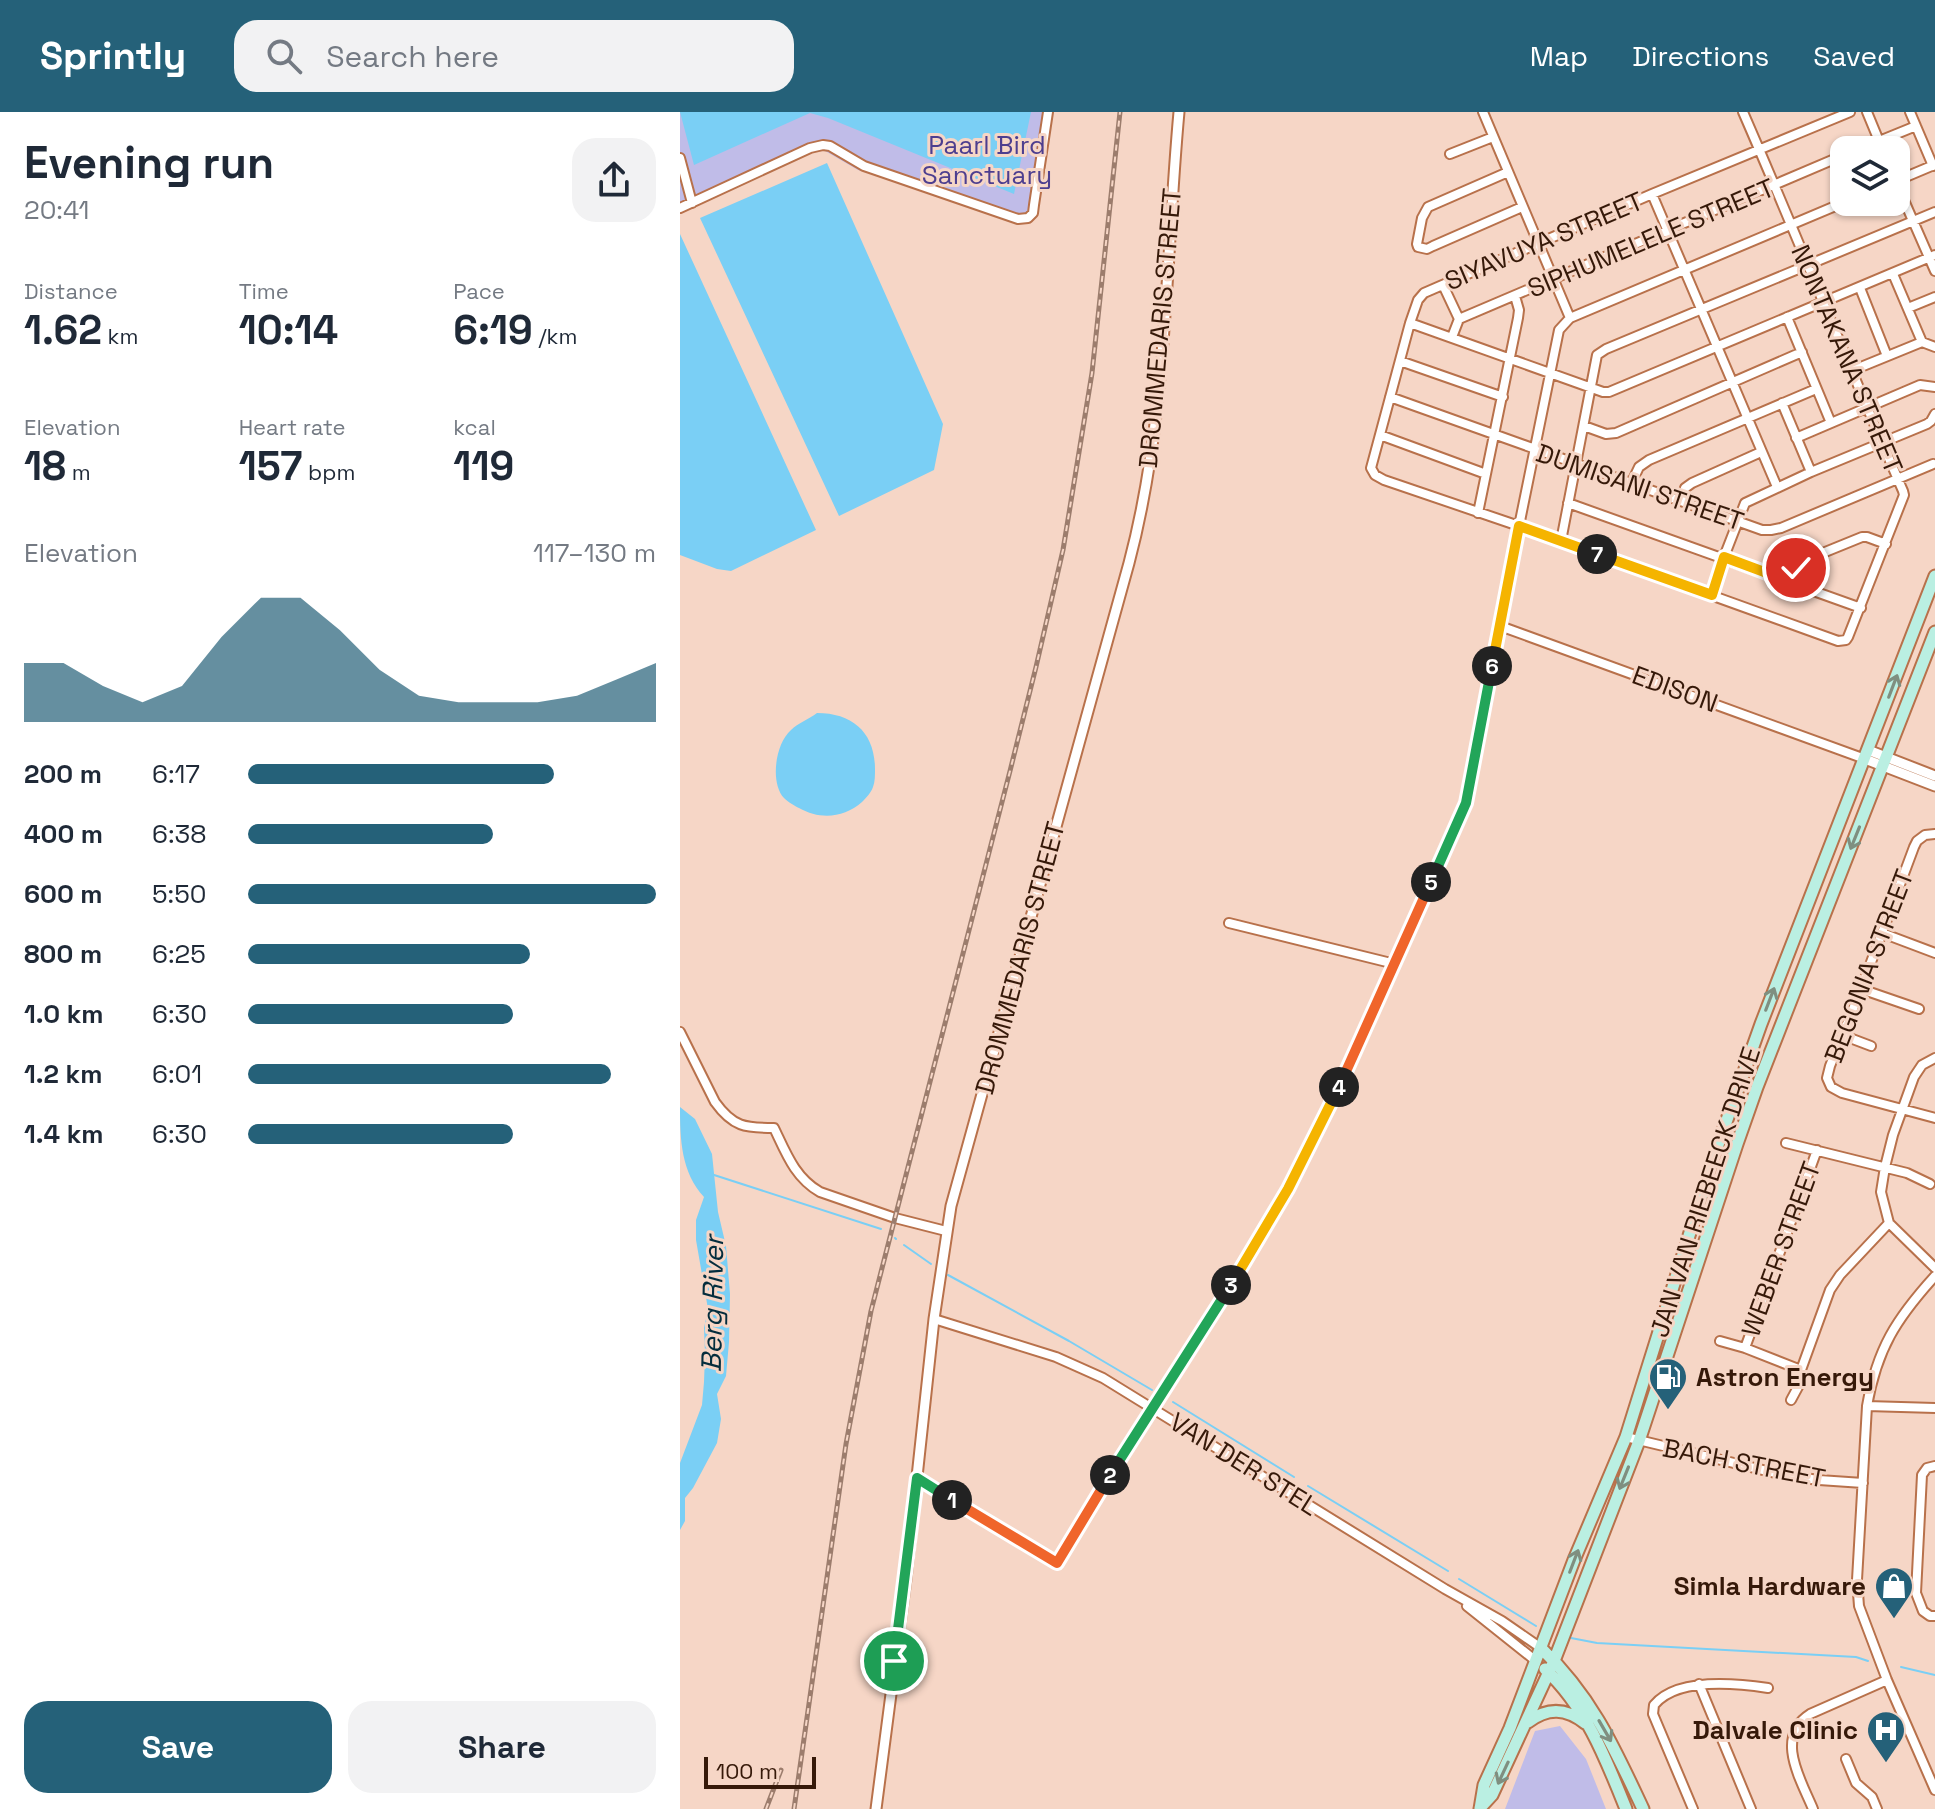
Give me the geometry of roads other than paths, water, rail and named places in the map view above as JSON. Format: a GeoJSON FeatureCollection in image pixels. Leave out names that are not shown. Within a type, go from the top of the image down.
{"type":"FeatureCollection","features":[{"type":"Feature","properties":{"kind":"main road","name":"JAN VAN RIEBEECK DRIVE"},"geometry":{"type":"LineString","coordinates":[[1480,1809],[1484,1785],[1510,1728],[1574,1560],[1626,1437],[1737,1091],[1814,883],[1935,576]]}},
{"type":"Feature","properties":{"kind":"main road","name":"JAN VAN RIEBEECK DRIVE"},"geometry":{"type":"LineString","coordinates":[[1480,1809],[1492,1795],[1561,1643],[1639,1441],[1757,1087],[1935,632]]}},
{"type":"Feature","properties":{"kind":"main road"},"geometry":{"type":"LineString","coordinates":[[1561,1643],[1572,1681]]}},
{"type":"Feature","properties":{"kind":"main road","name":"VAN DER STEL"},"geometry":{"type":"LineString","coordinates":[[1541,1648],[1605,1757],[1626,1809]]}},
{"type":"Feature","properties":{"kind":"main road","name":"VAN DER STEL"},"geometry":{"type":"LineString","coordinates":[[1536,1661],[1572,1681],[1605,1730],[1643,1809]]}},
{"type":"Feature","properties":{"kind":"main road"},"geometry":{"type":"LineString","coordinates":[[1525,1724],[1538,1715],[1561,1710],[1588,1726]]}},
{"type":"Feature","properties":{"kind":"street"},"geometry":{"type":"LineString","coordinates":[[680,208],[810,148],[823,145],[876,170],[1018,219],[1028,218],[1033,213],[1048,112]]}},
{"type":"Feature","properties":{"kind":"street","name":"DROMMEDARIS STREET"},"geometry":{"type":"LineString","coordinates":[[876,1809],[946,1231],[1143,502],[1162,369],[1179,112]]}},
{"type":"Feature","properties":{"kind":"street"},"geometry":{"type":"LineString","coordinates":[[1483,112],[1570,318]]}},
{"type":"Feature","properties":{"kind":"street","name":"SIYAVUYA STREET"},"geometry":{"type":"LineString","coordinates":[[1519,526],[1372,472],[1420,295],[1850,112]]}},
{"type":"Feature","properties":{"kind":"street"},"geometry":{"type":"LineString","coordinates":[[1867,112],[1877,136]]}},
{"type":"Feature","properties":{"kind":"street"},"geometry":{"type":"LineString","coordinates":[[1910,112],[1934,165],[1910,176]]}},
{"type":"Feature","properties":{"kind":"street","name":"NONTAKANA STREET"},"geometry":{"type":"LineString","coordinates":[[1519,526],[1838,641],[1848,637],[1903,500],[1903,491],[1745,113]]}},
{"type":"Feature","properties":{"kind":"street"},"geometry":{"type":"LineString","coordinates":[[1891,136],[1916,126]]}},
{"type":"Feature","properties":{"kind":"street"},"geometry":{"type":"LineString","coordinates":[[1450,154],[1493,137]]}},
{"type":"Feature","properties":{"kind":"street"},"geometry":{"type":"LineString","coordinates":[[680,158],[692,203]]}},
{"type":"Feature","properties":{"kind":"street","name":"SIPHUMELELE STREET"},"geometry":{"type":"LineString","coordinates":[[1459,319],[1830,161]]}},
{"type":"Feature","properties":{"kind":"street"},"geometry":{"type":"LineString","coordinates":[[1508,172],[1428,207],[1422,218],[1418,247],[1433,246],[1522,207]]}},
{"type":"Feature","properties":{"kind":"street"},"geometry":{"type":"LineString","coordinates":[[1652,194],[1777,487]]}},
{"type":"Feature","properties":{"kind":"street"},"geometry":{"type":"LineString","coordinates":[[917,1478],[1057,1563],[1288,1189],[1322,1124],[1466,803],[1559,330],[1570,318],[1830,208]]}},
{"type":"Feature","properties":{"kind":"street"},"geometry":{"type":"LineString","coordinates":[[1561,541],[1595,359],[1601,352],[1935,212]]}},
{"type":"Feature","properties":{"kind":"street"},"geometry":{"type":"LineString","coordinates":[[1910,214],[1932,257],[1935,271]]}},
{"type":"Feature","properties":{"kind":"street"},"geometry":{"type":"LineString","coordinates":[[1410,323],[1603,392],[1932,257]]}},
{"type":"Feature","properties":{"kind":"street"},"geometry":{"type":"LineString","coordinates":[[1893,274],[1922,342]]}},
{"type":"Feature","properties":{"kind":"street"},"geometry":{"type":"LineString","coordinates":[[1443,285],[1459,319],[1452,337]]}},
{"type":"Feature","properties":{"kind":"street"},"geometry":{"type":"LineString","coordinates":[[1860,288],[1887,356]]}},
{"type":"Feature","properties":{"kind":"street"},"geometry":{"type":"LineString","coordinates":[[1478,513],[1511,359],[1519,310],[1515,296]]}},
{"type":"Feature","properties":{"kind":"street"},"geometry":{"type":"LineString","coordinates":[[1908,308],[1935,297]]}},
{"type":"Feature","properties":{"kind":"street"},"geometry":{"type":"LineString","coordinates":[[1787,317],[1831,423]]}},
{"type":"Feature","properties":{"kind":"street"},"geometry":{"type":"LineString","coordinates":[[1851,371],[1922,342],[1935,347]]}},
{"type":"Feature","properties":{"kind":"street"},"geometry":{"type":"LineString","coordinates":[[1584,426],[1606,434],[1616,433],[1802,352]]}},
{"type":"Feature","properties":{"kind":"street"},"geometry":{"type":"LineString","coordinates":[[1400,361],[1503,397]]}},
{"type":"Feature","properties":{"kind":"street"},"geometry":{"type":"LineString","coordinates":[[1796,438],[1920,385],[1935,387]]}},
{"type":"Feature","properties":{"kind":"street"},"geometry":{"type":"LineString","coordinates":[[1631,484],[1643,463],[1816,389]]}},
{"type":"Feature","properties":{"kind":"street","name":"DUMISANI STREET"},"geometry":{"type":"LineString","coordinates":[[1390,397],[1762,530],[1781,528],[1933,464]]}},
{"type":"Feature","properties":{"kind":"street"},"geometry":{"type":"LineString","coordinates":[[1782,403],[1811,472]]}},
{"type":"Feature","properties":{"kind":"street"},"geometry":{"type":"LineString","coordinates":[[1712,595],[1745,503],[1927,424],[1935,414]]}},
{"type":"Feature","properties":{"kind":"street"},"geometry":{"type":"LineString","coordinates":[[1380,435],[1486,474]]}},
{"type":"Feature","properties":{"kind":"street"},"geometry":{"type":"LineString","coordinates":[[1681,501],[1685,488],[1692,483],[1761,452]]}},
{"type":"Feature","properties":{"kind":"street"},"geometry":{"type":"LineString","coordinates":[[1568,503],[1861,608]]}},
{"type":"Feature","properties":{"kind":"street"},"geometry":{"type":"LineString","coordinates":[[1791,582],[1799,564],[1862,537],[1886,544]]}},
{"type":"Feature","properties":{"kind":"street","name":"EDISON"},"geometry":{"type":"LineString","coordinates":[[1500,626],[1850,753],[1867,755]]}},
{"type":"Feature","properties":{"kind":"street"},"geometry":{"type":"LineString","coordinates":[[1867,755],[1935,776]]}},
{"type":"Feature","properties":{"kind":"street"},"geometry":{"type":"LineString","coordinates":[[1886,762],[1935,786]]}},
{"type":"Feature","properties":{"kind":"street","name":"BEGONIA STREET"},"geometry":{"type":"LineString","coordinates":[[1901,1109],[1842,1093],[1831,1087],[1828,1073],[1914,847],[1925,835],[1935,834]]}},
{"type":"Feature","properties":{"kind":"street"},"geometry":{"type":"LineString","coordinates":[[1229,923],[1395,964]]}},
{"type":"Feature","properties":{"kind":"street"},"geometry":{"type":"LineString","coordinates":[[1882,933],[1935,953]]}},
{"type":"Feature","properties":{"kind":"street"},"geometry":{"type":"LineString","coordinates":[[1861,989],[1919,1009]]}},
{"type":"Feature","properties":{"kind":"street"},"geometry":{"type":"LineString","coordinates":[[680,1032],[722,1112],[741,1125],[774,1128],[793,1168],[809,1186],[895,1218],[946,1231]]}},
{"type":"Feature","properties":{"kind":"street"},"geometry":{"type":"LineString","coordinates":[[1842,1035],[1871,1046]]}},
{"type":"Feature","properties":{"kind":"street"},"geometry":{"type":"LineString","coordinates":[[1935,1058],[1917,1070],[1901,1109],[1881,1192],[1889,1223],[1935,1268]]}},
{"type":"Feature","properties":{"kind":"street"},"geometry":{"type":"LineString","coordinates":[[1901,1109],[1935,1118]]}},
{"type":"Feature","properties":{"kind":"street"},"geometry":{"type":"LineString","coordinates":[[1786,1143],[1917,1176],[1930,1184]]}},
{"type":"Feature","properties":{"kind":"street","name":"WEBER STREET"},"geometry":{"type":"LineString","coordinates":[[1745,1348],[1817,1150]]}},
{"type":"Feature","properties":{"kind":"street"},"geometry":{"type":"LineString","coordinates":[[1791,1400],[1835,1282],[1889,1223]]}},
{"type":"Feature","properties":{"kind":"street"},"geometry":{"type":"LineString","coordinates":[[1935,1276],[1905,1310],[1877,1361],[1867,1406],[1858,1598],[1887,1680],[1935,1790]]}},
{"type":"Feature","properties":{"kind":"street","name":"VAN DER STEL"},"geometry":{"type":"LineString","coordinates":[[934,1319],[1080,1366],[1454,1595],[1502,1621],[1541,1648]]}},
{"type":"Feature","properties":{"kind":"street"},"geometry":{"type":"LineString","coordinates":[[1720,1341],[1801,1370]]}},
{"type":"Feature","properties":{"kind":"street"},"geometry":{"type":"LineString","coordinates":[[1867,1406],[1935,1408]]}},
{"type":"Feature","properties":{"kind":"street","name":"BACH STREET"},"geometry":{"type":"LineString","coordinates":[[1626,1437],[1788,1476],[1863,1483]]}},
{"type":"Feature","properties":{"kind":"street"},"geometry":{"type":"LineString","coordinates":[[1935,1466],[1927,1468],[1922,1475],[1916,1588],[1923,1611],[1935,1616]]}},
{"type":"Feature","properties":{"kind":"street","name":"VAN DER STEL"},"geometry":{"type":"LineString","coordinates":[[1454,1595],[1536,1661]]}},
{"type":"Feature","properties":{"kind":"street"},"geometry":{"type":"LineString","coordinates":[[1813,1809],[1792,1755],[1797,1726],[1810,1714],[1887,1680]]}},
{"type":"Feature","properties":{"kind":"street"},"geometry":{"type":"LineString","coordinates":[[1699,1684],[1751,1809]]}},
{"type":"Feature","properties":{"kind":"street"},"geometry":{"type":"LineString","coordinates":[[1693,1809],[1653,1714],[1654,1705],[1659,1699],[1699,1684],[1768,1688]]}},
{"type":"Feature","properties":{"kind":"street"},"geometry":{"type":"LineString","coordinates":[[1846,1759],[1856,1783],[1872,1797],[1877,1809]]}},
{"type":"Feature","properties":{"kind":"water"},"geometry":{"type":"Polygon","coordinates":[[[680,112],[1031,112],[1014,194],[810,113],[694,165],[680,112]]]}},
{"type":"Feature","properties":{"kind":"water"},"geometry":{"type":"Polygon","coordinates":[[[827,163],[943,424],[934,470],[839,516],[700,218],[827,163]]]}},
{"type":"Feature","properties":{"kind":"water"},"geometry":{"type":"Polygon","coordinates":[[[680,234],[816,530],[731,571],[680,555],[680,234]]]}},
{"type":"Feature","properties":{"kind":"water"},"geometry":{"type":"Polygon","coordinates":[[[817,713],[851,721],[866,735],[874,756],[875,778],[871,791],[855,807],[832,816],[807,812],[789,802],[777,783],[776,764],[781,744],[794,728],[817,713]]]}},
{"type":"Feature","properties":{"kind":"water","name":"Berg River"},"geometry":{"type":"Polygon","coordinates":[[[680,1107],[695,1119],[712,1154],[730,1294],[726,1376],[717,1394],[721,1419],[717,1443],[685,1498],[685,1521],[680,1530],[680,1463],[702,1405],[704,1328],[708,1309],[696,1240],[696,1220],[704,1197],[686,1166],[680,1107]]]}},
{"type":"Feature","properties":{"kind":"waterway"},"geometry":{"type":"LineString","coordinates":[[711,1174],[881,1229]]}},
{"type":"Feature","properties":{"kind":"waterway"},"geometry":{"type":"LineString","coordinates":[[904,1245],[931,1264]]}},
{"type":"Feature","properties":{"kind":"waterway"},"geometry":{"type":"LineString","coordinates":[[948,1275],[1152,1390]]}},
{"type":"Feature","properties":{"kind":"waterway"},"geometry":{"type":"LineString","coordinates":[[1173,1402],[1294,1477]]}},
{"type":"Feature","properties":{"kind":"waterway"},"geometry":{"type":"LineString","coordinates":[[1308,1486],[1448,1571]]}},
{"type":"Feature","properties":{"kind":"waterway"},"geometry":{"type":"LineString","coordinates":[[1459,1579],[1536,1626]]}},
{"type":"Feature","properties":{"kind":"waterway"},"geometry":{"type":"LineString","coordinates":[[1571,1638],[1597,1643],[1856,1657],[1868,1661]]}},
{"type":"Feature","properties":{"kind":"waterway"},"geometry":{"type":"LineString","coordinates":[[1901,1667],[1935,1675]]}},
{"type":"Feature","properties":{"kind":"railway"},"geometry":{"type":"LineString","coordinates":[[794,1809],[846,1444],[871,1311],[1010,771],[1063,550],[1092,373],[1120,112]]}},
{"type":"Feature","properties":{"kind":"railway"},"geometry":{"type":"LineString","coordinates":[[766,1809],[781,1770]]}},
{"type":"Feature","properties":{"kind":"place","name":"Astron Energy"},"geometry":{"type":"Point","coordinates":[1668,1411]}},
{"type":"Feature","properties":{"kind":"place","name":"Simla Hardware"},"geometry":{"type":"Point","coordinates":[1894,1620]}},
{"type":"Feature","properties":{"kind":"place","name":"Dalvale Clinic"},"geometry":{"type":"Point","coordinates":[1886,1764]}},
{"type":"Feature","properties":{"kind":"park label","name":"Paarl Bird Sanctuary"},"geometry":{"type":"Point","coordinates":[987,160]}}]}
